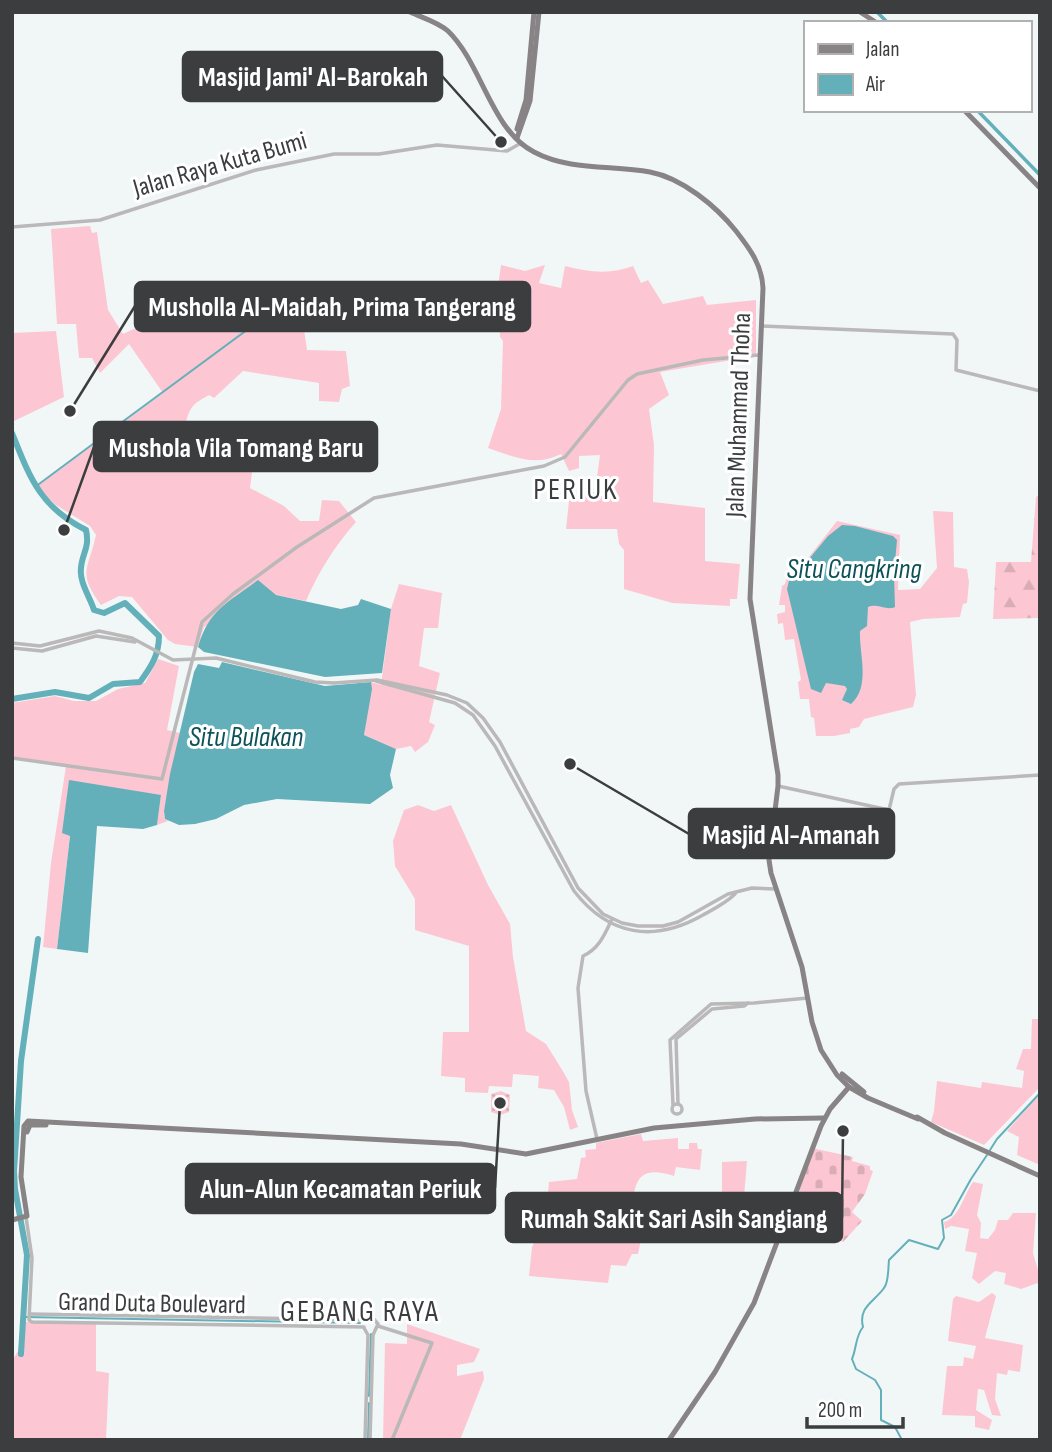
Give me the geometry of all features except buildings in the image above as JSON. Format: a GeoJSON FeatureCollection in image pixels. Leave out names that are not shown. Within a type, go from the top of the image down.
{"type":"FeatureCollection","features":[{"type":"Feature","properties":{"kind":"main road"},"geometry":{"type":"LineString","coordinates":[[410,12],[439,24],[455,39],[517,139]]}},
{"type":"Feature","properties":{"kind":"main road"},"geometry":{"type":"LineString","coordinates":[[517,139],[528,100],[537,12]]}},
{"type":"Feature","properties":{"kind":"main road"},"geometry":{"type":"LineString","coordinates":[[966,112],[1040,188]]}},
{"type":"Feature","properties":{"kind":"main road","name":"Jalan Muhammad Thoha"},"geometry":{"type":"LineString","coordinates":[[517,139],[532,151],[558,162],[659,174],[680,184],[731,225],[749,247],[759,265],[763,280],[762,326],[750,599],[778,786],[769,860],[776,890],[802,967],[812,1016],[826,1054],[849,1087],[1040,1176]]}},
{"type":"Feature","properties":{"kind":"main road","name":"Jalan Muhammad Thoha"},"geometry":{"type":"LineString","coordinates":[[839,1074],[868,1097]]}},
{"type":"Feature","properties":{"kind":"main road"},"geometry":{"type":"LineString","coordinates":[[669,1440],[719,1366],[754,1303],[824,1118],[849,1087]]}},
{"type":"Feature","properties":{"kind":"main road"},"geometry":{"type":"LineString","coordinates":[[14,1221],[26,1219],[24,1176],[29,1125],[461,1144],[526,1154],[678,1125],[755,1119],[824,1118]]}},
{"type":"Feature","properties":{"kind":"street","name":"Jalan Raya Kuta Bumi"},"geometry":{"type":"LineString","coordinates":[[12,227],[100,220],[256,170],[334,154],[379,154],[438,145],[507,151],[517,139]]}},
{"type":"Feature","properties":{"kind":"street"},"geometry":{"type":"LineString","coordinates":[[762,326],[953,334],[957,340],[956,370],[1040,391]]}},
{"type":"Feature","properties":{"kind":"street"},"geometry":{"type":"LineString","coordinates":[[12,758],[164,778],[201,622],[297,547],[370,500],[544,466],[565,457],[628,380],[637,374],[703,360],[759,355]]}},
{"type":"Feature","properties":{"kind":"street"},"geometry":{"type":"LineString","coordinates":[[12,646],[42,651],[96,636],[137,641],[179,661],[216,658],[315,682],[374,680],[438,696],[465,706],[483,718],[500,743],[578,888],[589,902],[611,921],[638,926],[663,926],[678,922],[728,894],[752,888],[776,890]]}},
{"type":"Feature","properties":{"kind":"street"},"geometry":{"type":"LineString","coordinates":[[778,786],[841,802],[889,810],[894,789],[899,784],[1040,775]]}},
{"type":"Feature","properties":{"kind":"street"},"geometry":{"type":"LineString","coordinates":[[597,1139],[586,1096],[578,988],[583,956],[602,940],[611,921]]}},
{"type":"Feature","properties":{"kind":"street"},"geometry":{"type":"LineString","coordinates":[[677,1114],[672,1112],[676,1105],[671,1038],[707,1005],[809,998]]}},
{"type":"Feature","properties":{"kind":"street"},"geometry":{"type":"LineString","coordinates":[[676,1105],[682,1110],[677,1114]]}},
{"type":"Feature","properties":{"kind":"street"},"geometry":{"type":"LineString","coordinates":[[677,1114],[678,1125]]}},
{"type":"Feature","properties":{"kind":"street","name":"Grand Duta Boulevard"},"geometry":{"type":"LineString","coordinates":[[26,1219],[32,1258],[29,1317],[224,1321],[365,1320]]}},
{"type":"Feature","properties":{"kind":"street"},"geometry":{"type":"LineString","coordinates":[[369,1399],[365,1320],[374,1317],[378,1326],[432,1343],[392,1440]]}},
{"type":"Feature","properties":{"kind":"street","name":"Grand Duta Boulevard"},"geometry":{"type":"LineString","coordinates":[[224,1321],[366,1329]]}},
{"type":"Feature","properties":{"kind":"street"},"geometry":{"type":"LineString","coordinates":[[368,1440],[374,1331],[378,1326]]}},
{"type":"Feature","properties":{"kind":"green space"},"geometry":{"type":"Polygon","coordinates":[[[90,226],[92,233],[97,232],[108,310],[123,334],[175,310],[180,304],[214,295],[252,295],[272,281],[282,307],[279,323],[304,329],[307,350],[346,351],[350,386],[342,389],[339,402],[319,401],[319,383],[243,371],[214,398],[209,395],[195,404],[190,411],[185,427],[210,430],[209,441],[235,446],[234,453],[254,456],[250,488],[284,506],[300,521],[319,521],[322,500],[339,501],[356,522],[328,560],[306,601],[276,595],[204,627],[198,647],[175,644],[168,640],[132,597],[119,596],[101,605],[89,585],[86,571],[96,535],[90,526],[56,505],[36,487],[163,393],[129,344],[100,373],[92,358],[79,358],[76,324],[57,324],[51,229],[90,226]]]}},
{"type":"Feature","properties":{"kind":"green space"},"geometry":{"type":"Polygon","coordinates":[[[501,265],[525,271],[545,265],[539,283],[561,288],[565,266],[599,272],[633,266],[641,283],[648,280],[663,304],[703,296],[707,305],[756,300],[756,356],[660,372],[669,395],[649,409],[654,445],[653,502],[705,508],[705,561],[740,564],[737,599],[730,599],[730,606],[672,603],[624,589],[624,550],[619,544],[617,529],[566,529],[569,501],[579,492],[595,492],[600,455],[579,456],[579,468],[569,471],[561,454],[534,460],[488,448],[501,409],[503,341],[500,337],[498,286],[501,265]]]}},
{"type":"Feature","properties":{"kind":"green space"},"geometry":{"type":"Polygon","coordinates":[[[56,331],[64,397],[12,422],[12,333],[56,331]]]}},
{"type":"Feature","properties":{"kind":"green space"},"geometry":{"type":"Polygon","coordinates":[[[1040,494],[1039,618],[993,619],[996,562],[1031,562],[1036,497],[1040,494]]]}},
{"type":"Feature","properties":{"kind":"green space"},"geometry":{"type":"Polygon","coordinates":[[[933,511],[953,512],[954,567],[967,569],[969,582],[967,603],[963,604],[960,617],[910,622],[916,695],[913,707],[864,719],[859,727],[850,729],[850,733],[816,736],[809,699],[800,699],[798,682],[801,680],[794,639],[785,640],[783,623],[778,624],[777,614],[785,612],[785,605],[779,605],[782,586],[789,570],[797,561],[805,562],[837,521],[900,535],[898,590],[920,589],[937,568],[933,511]]]}},
{"type":"Feature","properties":{"kind":"green space"},"geometry":{"type":"Polygon","coordinates":[[[399,584],[442,593],[438,628],[424,628],[419,666],[440,673],[429,722],[435,725],[428,742],[415,752],[411,746],[396,749],[364,735],[371,682],[381,685],[391,609],[399,584]]]}},
{"type":"Feature","properties":{"kind":"green space"},"geometry":{"type":"Polygon","coordinates":[[[158,659],[179,666],[167,730],[180,733],[164,811],[168,821],[157,825],[161,795],[70,835],[57,949],[43,947],[51,863],[66,766],[12,758],[12,703],[55,696],[74,701],[96,701],[118,689],[145,683],[158,659]]]}},
{"type":"Feature","properties":{"kind":"green space"},"geometry":{"type":"Polygon","coordinates":[[[418,805],[434,811],[451,805],[488,885],[510,924],[526,1031],[546,1044],[569,1082],[572,1110],[578,1127],[570,1130],[564,1107],[554,1090],[538,1088],[539,1076],[513,1074],[512,1087],[489,1086],[488,1093],[465,1092],[465,1078],[441,1076],[443,1032],[469,1032],[469,946],[415,930],[415,899],[395,866],[393,841],[404,810],[418,805]]]}},
{"type":"Feature","properties":{"kind":"green space"},"geometry":{"type":"Polygon","coordinates":[[[1032,1019],[1040,1019],[1040,1087],[984,1145],[931,1122],[937,1081],[981,1088],[982,1082],[1022,1088],[1024,1071],[1016,1069],[1023,1049],[1031,1049],[1032,1019]]]}},
{"type":"Feature","properties":{"kind":"green space"},"geometry":{"type":"Polygon","coordinates":[[[501,1091],[510,1095],[509,1112],[500,1115],[491,1112],[491,1094],[501,1091]]]}},
{"type":"Feature","properties":{"kind":"green space"},"geometry":{"type":"Polygon","coordinates":[[[1040,1094],[1040,1165],[1017,1155],[1019,1137],[1007,1131],[1040,1094]]]}},
{"type":"Feature","properties":{"kind":"green space"},"geometry":{"type":"Polygon","coordinates":[[[641,1134],[643,1141],[678,1138],[678,1149],[689,1149],[689,1143],[697,1143],[698,1149],[702,1149],[700,1170],[676,1167],[674,1176],[652,1172],[640,1178],[634,1192],[632,1213],[642,1215],[641,1225],[644,1226],[638,1254],[632,1254],[626,1266],[611,1265],[608,1283],[529,1276],[532,1247],[546,1215],[549,1182],[577,1179],[581,1158],[586,1157],[585,1150],[596,1149],[596,1143],[641,1134]]]}},
{"type":"Feature","properties":{"kind":"green space"},"geometry":{"type":"Polygon","coordinates":[[[812,1148],[853,1157],[852,1161],[870,1166],[873,1171],[865,1194],[852,1212],[862,1221],[843,1242],[835,1238],[841,1212],[837,1208],[805,1201],[798,1194],[812,1148]]]}},
{"type":"Feature","properties":{"kind":"green space"},"geometry":{"type":"Polygon","coordinates":[[[747,1161],[744,1197],[722,1197],[722,1162],[747,1161]]]}},
{"type":"Feature","properties":{"kind":"green space"},"geometry":{"type":"Polygon","coordinates":[[[973,1182],[983,1184],[977,1215],[981,1223],[980,1238],[988,1239],[998,1220],[1008,1220],[1013,1213],[1036,1213],[1033,1253],[1038,1270],[1038,1283],[1021,1289],[1004,1284],[1006,1273],[995,1271],[979,1284],[972,1278],[977,1253],[965,1251],[969,1229],[951,1226],[945,1229],[944,1222],[958,1211],[973,1182]]]}},
{"type":"Feature","properties":{"kind":"green space"},"geometry":{"type":"Polygon","coordinates":[[[992,1293],[996,1296],[985,1338],[1023,1345],[1020,1372],[1008,1370],[1007,1375],[997,1373],[995,1399],[1001,1416],[992,1415],[984,1390],[978,1389],[976,1410],[992,1420],[989,1430],[975,1427],[975,1416],[942,1415],[947,1366],[963,1366],[964,1357],[973,1359],[976,1346],[948,1341],[953,1299],[956,1296],[979,1302],[992,1293]]]}},
{"type":"Feature","properties":{"kind":"green space"},"geometry":{"type":"Polygon","coordinates":[[[23,1322],[96,1322],[96,1371],[109,1373],[106,1440],[12,1440],[12,1361],[18,1351],[23,1322]]]}},
{"type":"Feature","properties":{"kind":"green space"},"geometry":{"type":"Polygon","coordinates":[[[407,1324],[480,1349],[474,1362],[457,1365],[457,1376],[483,1371],[484,1379],[460,1440],[383,1440],[385,1343],[407,1344],[407,1324]]]}},
{"type":"Feature","properties":{"kind":"water","name":"Situ Cangkring"},"geometry":{"type":"Polygon","coordinates":[[[842,525],[893,536],[897,540],[895,607],[868,607],[867,626],[860,631],[863,670],[861,688],[851,704],[842,700],[847,689],[845,686],[826,683],[821,693],[811,689],[787,589],[792,568],[798,564],[804,565],[828,536],[842,525]]]}},
{"type":"Feature","properties":{"kind":"water"},"geometry":{"type":"Polygon","coordinates":[[[258,580],[276,595],[341,609],[358,605],[361,599],[391,609],[382,673],[325,677],[204,652],[198,647],[214,615],[258,580]]]}},
{"type":"Feature","properties":{"kind":"water","name":"Situ Bulakan"},"geometry":{"type":"Polygon","coordinates":[[[222,662],[325,686],[371,682],[364,735],[396,749],[390,775],[393,788],[370,804],[277,799],[244,805],[216,819],[195,824],[179,825],[165,819],[170,774],[194,672],[198,664],[219,668],[222,662]]]}},
{"type":"Feature","properties":{"kind":"water"},"geometry":{"type":"Polygon","coordinates":[[[69,780],[161,795],[157,825],[143,829],[97,826],[88,953],[57,949],[70,836],[62,833],[69,780]]]}},
{"type":"Feature","properties":{"kind":"waterway"},"geometry":{"type":"LineString","coordinates":[[877,12],[886,21]]}},
{"type":"Feature","properties":{"kind":"waterway"},"geometry":{"type":"LineString","coordinates":[[979,112],[1040,175]]}},
{"type":"Feature","properties":{"kind":"waterway"},"geometry":{"type":"LineString","coordinates":[[110,431],[278,307]]}},
{"type":"Feature","properties":{"kind":"waterway"},"geometry":{"type":"LineString","coordinates":[[12,433],[38,490],[58,511],[86,530],[87,541],[81,573],[94,610],[104,613],[125,603],[159,636],[154,660],[140,682],[113,684],[89,698],[55,692],[12,699]]}},
{"type":"Feature","properties":{"kind":"waterway"},"geometry":{"type":"LineString","coordinates":[[35,487],[105,435]]}},
{"type":"Feature","properties":{"kind":"waterway"},"geometry":{"type":"LineString","coordinates":[[21,1354],[27,1255],[14,1171],[21,1061],[38,939]]}},
{"type":"Feature","properties":{"kind":"waterway"},"geometry":{"type":"LineString","coordinates":[[990,1150],[1040,1093]]}},
{"type":"Feature","properties":{"kind":"waterway"},"geometry":{"type":"LineString","coordinates":[[902,1440],[895,1427],[881,1420],[881,1390],[875,1380],[856,1369],[852,1359],[863,1327],[863,1314],[886,1285],[889,1260],[909,1240],[938,1249],[944,1238],[942,1220],[951,1215],[987,1155]]}},
{"type":"Feature","properties":{"kind":"waterway"},"geometry":{"type":"LineString","coordinates":[[25,1317],[360,1323]]}},
{"type":"Feature","properties":{"kind":"waterway"},"geometry":{"type":"LineString","coordinates":[[369,1396],[371,1334]]}},
{"type":"Feature","properties":{"kind":"waterway"},"geometry":{"type":"LineString","coordinates":[[368,1440],[369,1403]]}},
{"type":"Feature","properties":{"kind":"place","name":"Masjid Jami' Al-Barokah"},"geometry":{"type":"Point","coordinates":[501,142]}},
{"type":"Feature","properties":{"kind":"place","name":"Musholla Al-Maidah, Prima Tangerang"},"geometry":{"type":"Point","coordinates":[70,411]}},
{"type":"Feature","properties":{"kind":"place","name":"Mushola Vila Tomang Baru"},"geometry":{"type":"Point","coordinates":[64,530]}},
{"type":"Feature","properties":{"kind":"place","name":"Masjid Al-Amanah"},"geometry":{"type":"Point","coordinates":[570,764]}},
{"type":"Feature","properties":{"kind":"place","name":"Alun-Alun Kecamatan Periuk"},"geometry":{"type":"Point","coordinates":[500,1103]}},
{"type":"Feature","properties":{"kind":"place","name":"Rumah Sakit Sari Asih Sangiang"},"geometry":{"type":"Point","coordinates":[843,1131]}},
{"type":"Feature","properties":{"kind":"district","name":"PERIUK"},"geometry":{"type":"Point","coordinates":[576,490]}},
{"type":"Feature","properties":{"kind":"district","name":"GEBANG RAYA"},"geometry":{"type":"Point","coordinates":[360,1312]}}]}
